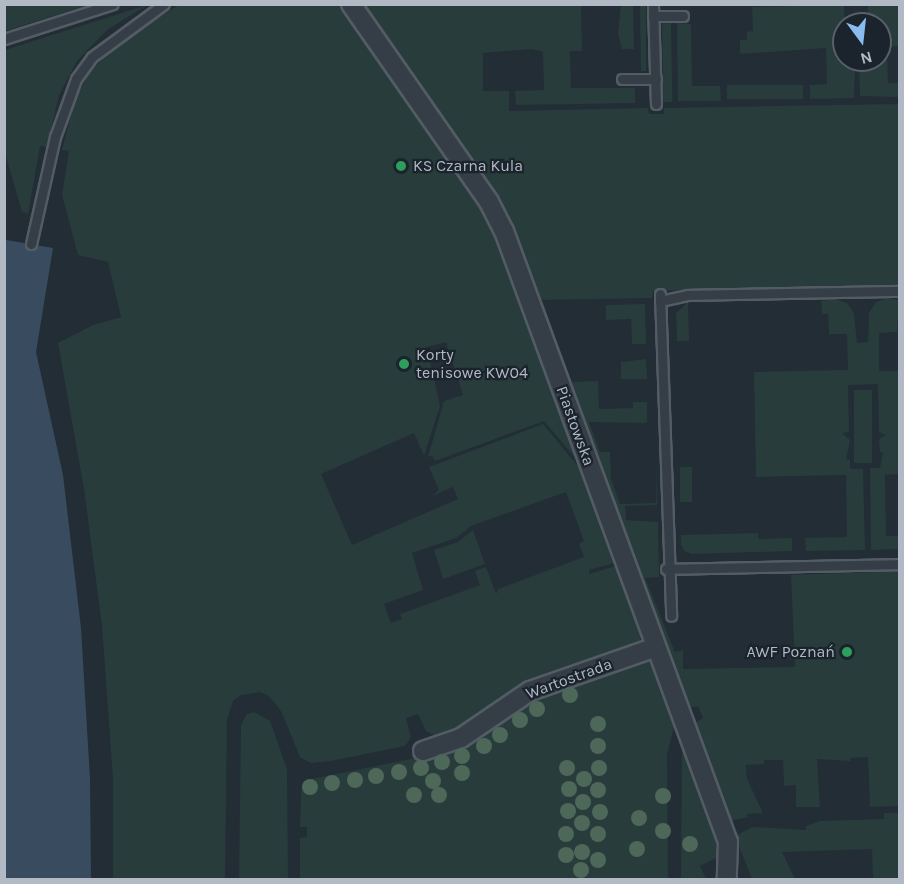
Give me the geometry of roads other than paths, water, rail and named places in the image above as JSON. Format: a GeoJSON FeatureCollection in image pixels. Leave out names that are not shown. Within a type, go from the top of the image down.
{"type":"FeatureCollection","features":[{"type":"Feature","properties":{"kind":"street","name":"Piastowska"},"geometry":{"type":"LineString","coordinates":[[351,4],[497,216],[728,842],[727,879]]}},
{"type":"Feature","properties":{"kind":"street","name":"Wartostrada"},"geometry":{"type":"LineString","coordinates":[[423,751],[461,738],[538,687],[656,647]]}},
{"type":"Feature","properties":{"kind":"lane"},"geometry":{"type":"LineString","coordinates":[[4,39],[113,4]]}},
{"type":"Feature","properties":{"kind":"lane"},"geometry":{"type":"LineString","coordinates":[[31,244],[55,137],[76,79],[98,52],[164,4]]}},
{"type":"Feature","properties":{"kind":"lane"},"geometry":{"type":"LineString","coordinates":[[653,4],[656,105]]}},
{"type":"Feature","properties":{"kind":"lane"},"geometry":{"type":"LineString","coordinates":[[653,16],[683,16]]}},
{"type":"Feature","properties":{"kind":"lane"},"geometry":{"type":"LineString","coordinates":[[622,79],[656,80]]}},
{"type":"Feature","properties":{"kind":"lane"},"geometry":{"type":"LineString","coordinates":[[671,616],[666,569],[660,297],[900,291]]}},
{"type":"Feature","properties":{"kind":"lane"},"geometry":{"type":"LineString","coordinates":[[666,569],[900,564]]}},
{"type":"Feature","properties":{"kind":"water"},"geometry":{"type":"Polygon","coordinates":[[[4,235],[6,240],[53,248],[36,352],[63,475],[81,628],[90,779],[91,879],[5,879],[4,235]]]}},
{"type":"Feature","properties":{"kind":"place","name":"KS Czarna Kula"},"geometry":{"type":"Point","coordinates":[401,166]}},
{"type":"Feature","properties":{"kind":"place","name":"Korty tenisowe KW04"},"geometry":{"type":"Point","coordinates":[404,364]}},
{"type":"Feature","properties":{"kind":"place","name":"AWF Poznań"},"geometry":{"type":"Point","coordinates":[847,652]}}]}
